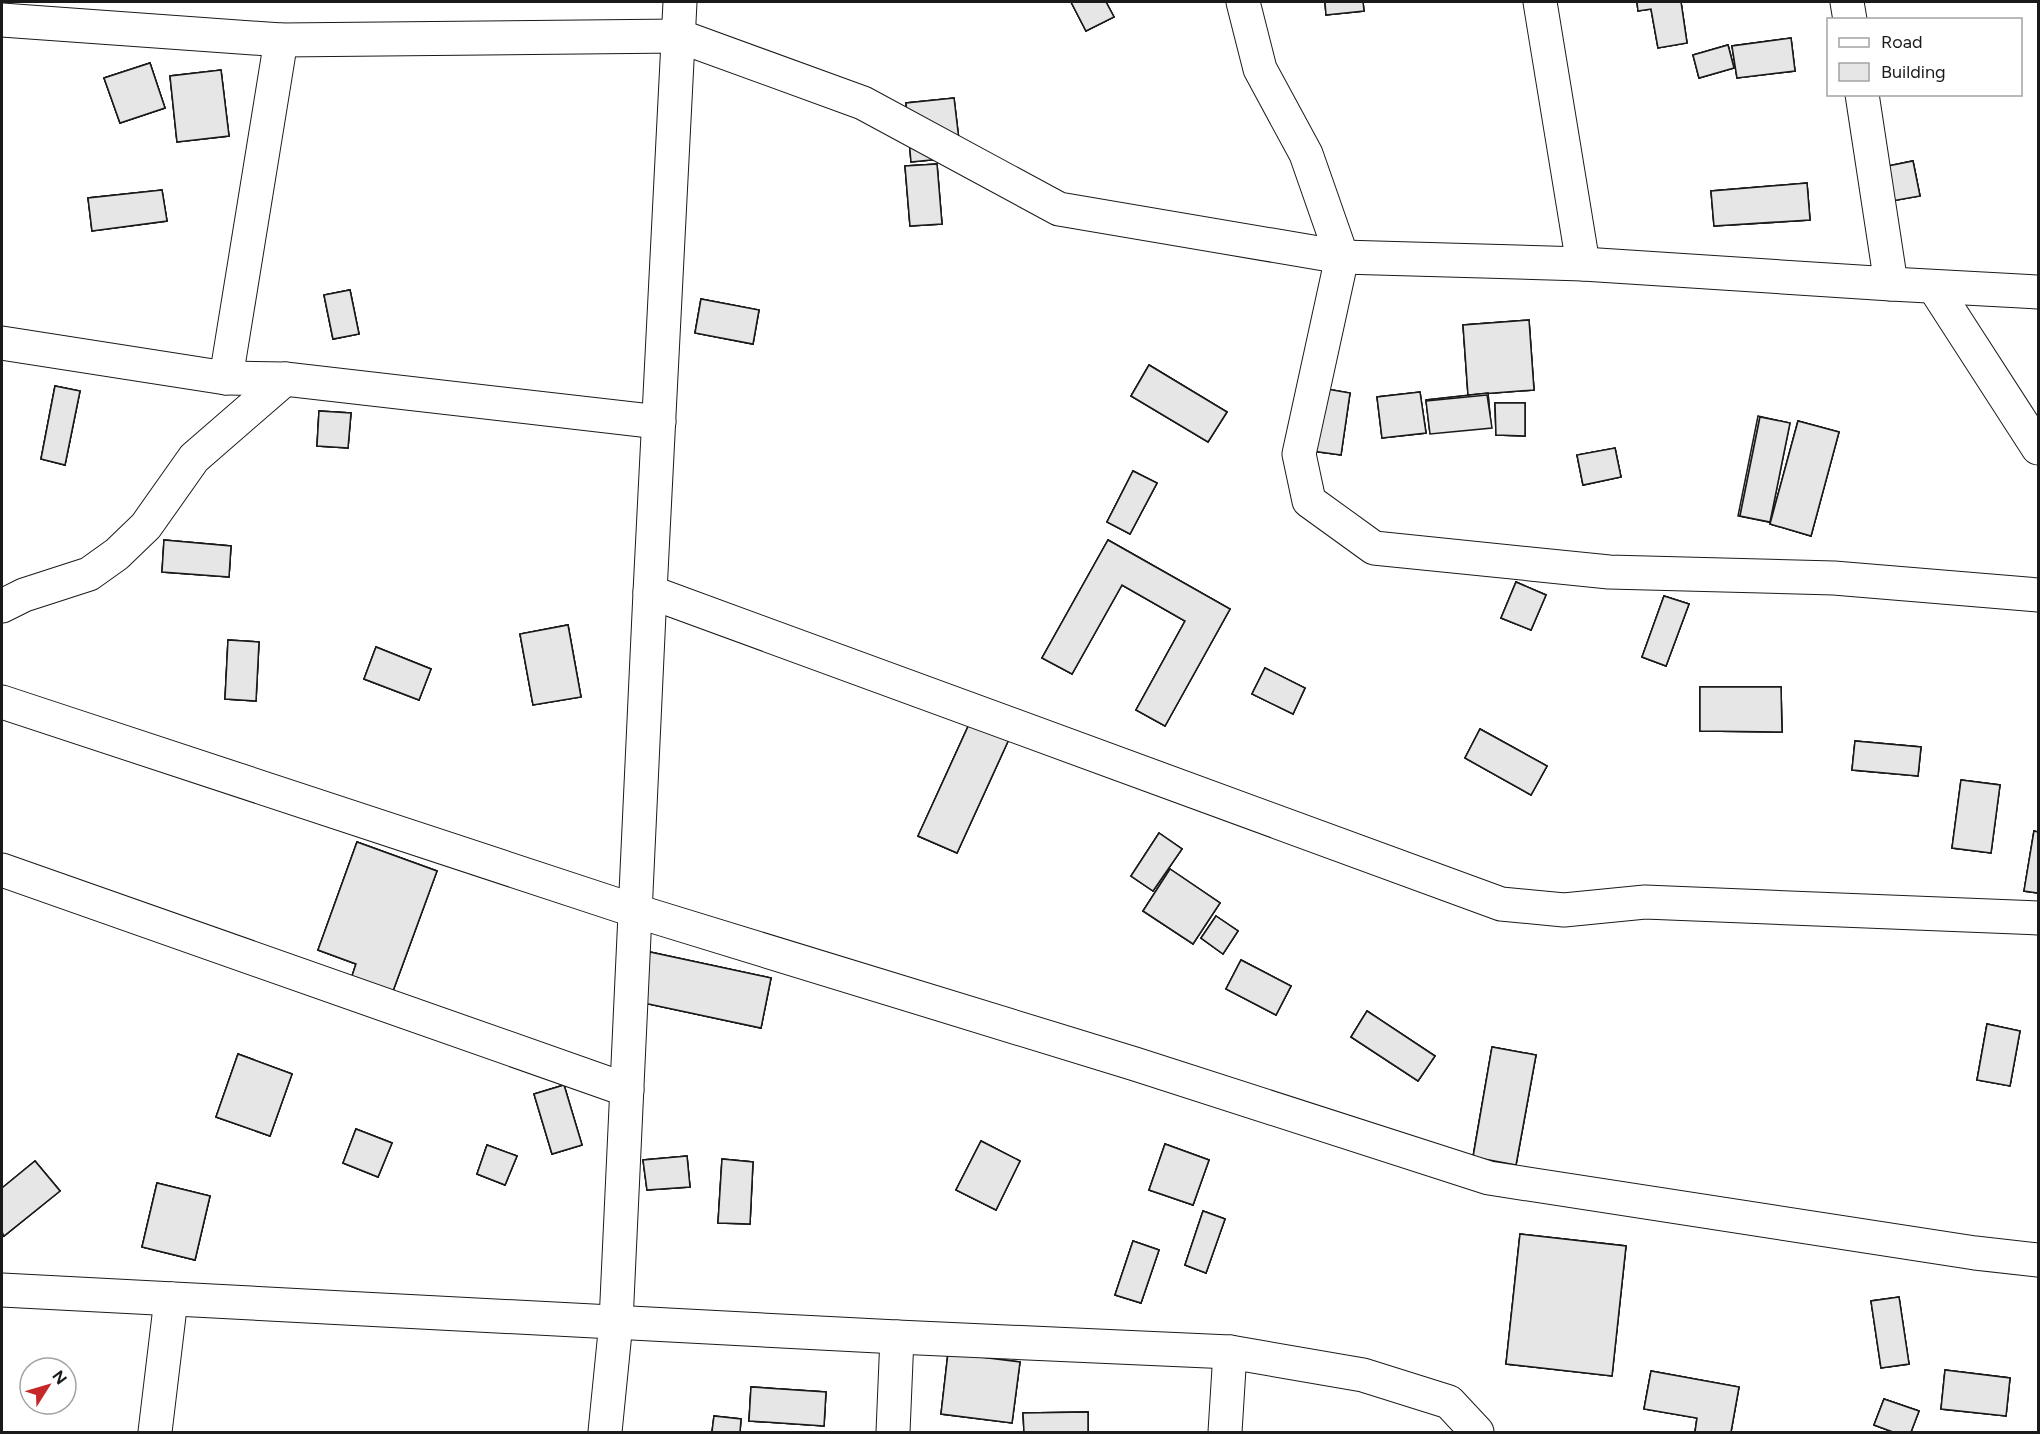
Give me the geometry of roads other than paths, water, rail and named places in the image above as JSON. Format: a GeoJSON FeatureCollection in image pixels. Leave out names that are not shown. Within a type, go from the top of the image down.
{"type":"FeatureCollection","features":[{"type":"Feature","properties":{"kind":"street"},"geometry":{"type":"LineString","coordinates":[[605,1432],[616,1322],[680,2]]}},
{"type":"Feature","properties":{"kind":"street"},"geometry":{"type":"LineString","coordinates":[[1243,2],[1260,69],[1305,154],[1342,257],[1299,454],[1309,501],[1374,548],[1608,572],[1834,578],[2038,595]]}},
{"type":"Feature","properties":{"kind":"street"},"geometry":{"type":"LineString","coordinates":[[1540,2],[1582,264]]}},
{"type":"Feature","properties":{"kind":"street"},"geometry":{"type":"LineString","coordinates":[[1847,2],[1850,18]]}},
{"type":"Feature","properties":{"kind":"street"},"geometry":{"type":"LineString","coordinates":[[2,20],[281,40],[679,36],[863,103],[1059,209],[1342,257],[1582,264],[2038,292]]}},
{"type":"Feature","properties":{"kind":"street"},"geometry":{"type":"LineString","coordinates":[[226,378],[281,40]]}},
{"type":"Feature","properties":{"kind":"street"},"geometry":{"type":"LineString","coordinates":[[1862,96],[1891,284]]}},
{"type":"Feature","properties":{"kind":"street"},"geometry":{"type":"LineString","coordinates":[[1934,287],[2038,448]]}},
{"type":"Feature","properties":{"kind":"street"},"geometry":{"type":"LineString","coordinates":[[2,343],[226,378],[285,379],[659,422]]}},
{"type":"Feature","properties":{"kind":"street"},"geometry":{"type":"LineString","coordinates":[[2,606],[24,595],[89,574],[117,554],[146,526],[194,458],[285,379]]}},
{"type":"Feature","properties":{"kind":"street"},"geometry":{"type":"LineString","coordinates":[[650,592],[1501,904],[1564,910],[1645,902],[2038,918]]}},
{"type":"Feature","properties":{"kind":"street"},"geometry":{"type":"LineString","coordinates":[[2,702],[636,911],[1135,1064],[1490,1178],[1975,1253],[2038,1260]]}},
{"type":"Feature","properties":{"kind":"street"},"geometry":{"type":"LineString","coordinates":[[2,870],[627,1090]]}},
{"type":"Feature","properties":{"kind":"street"},"geometry":{"type":"LineString","coordinates":[[2,1290],[897,1337],[1230,1352],[1363,1375],[1449,1402],[1477,1432]]}},
{"type":"Feature","properties":{"kind":"street"},"geometry":{"type":"LineString","coordinates":[[155,1432],[171,1299]]}},
{"type":"Feature","properties":{"kind":"street"},"geometry":{"type":"LineString","coordinates":[[893,1432],[897,1337]]}},
{"type":"Feature","properties":{"kind":"street"},"geometry":{"type":"LineString","coordinates":[[1225,1432],[1230,1352]]}}]}
